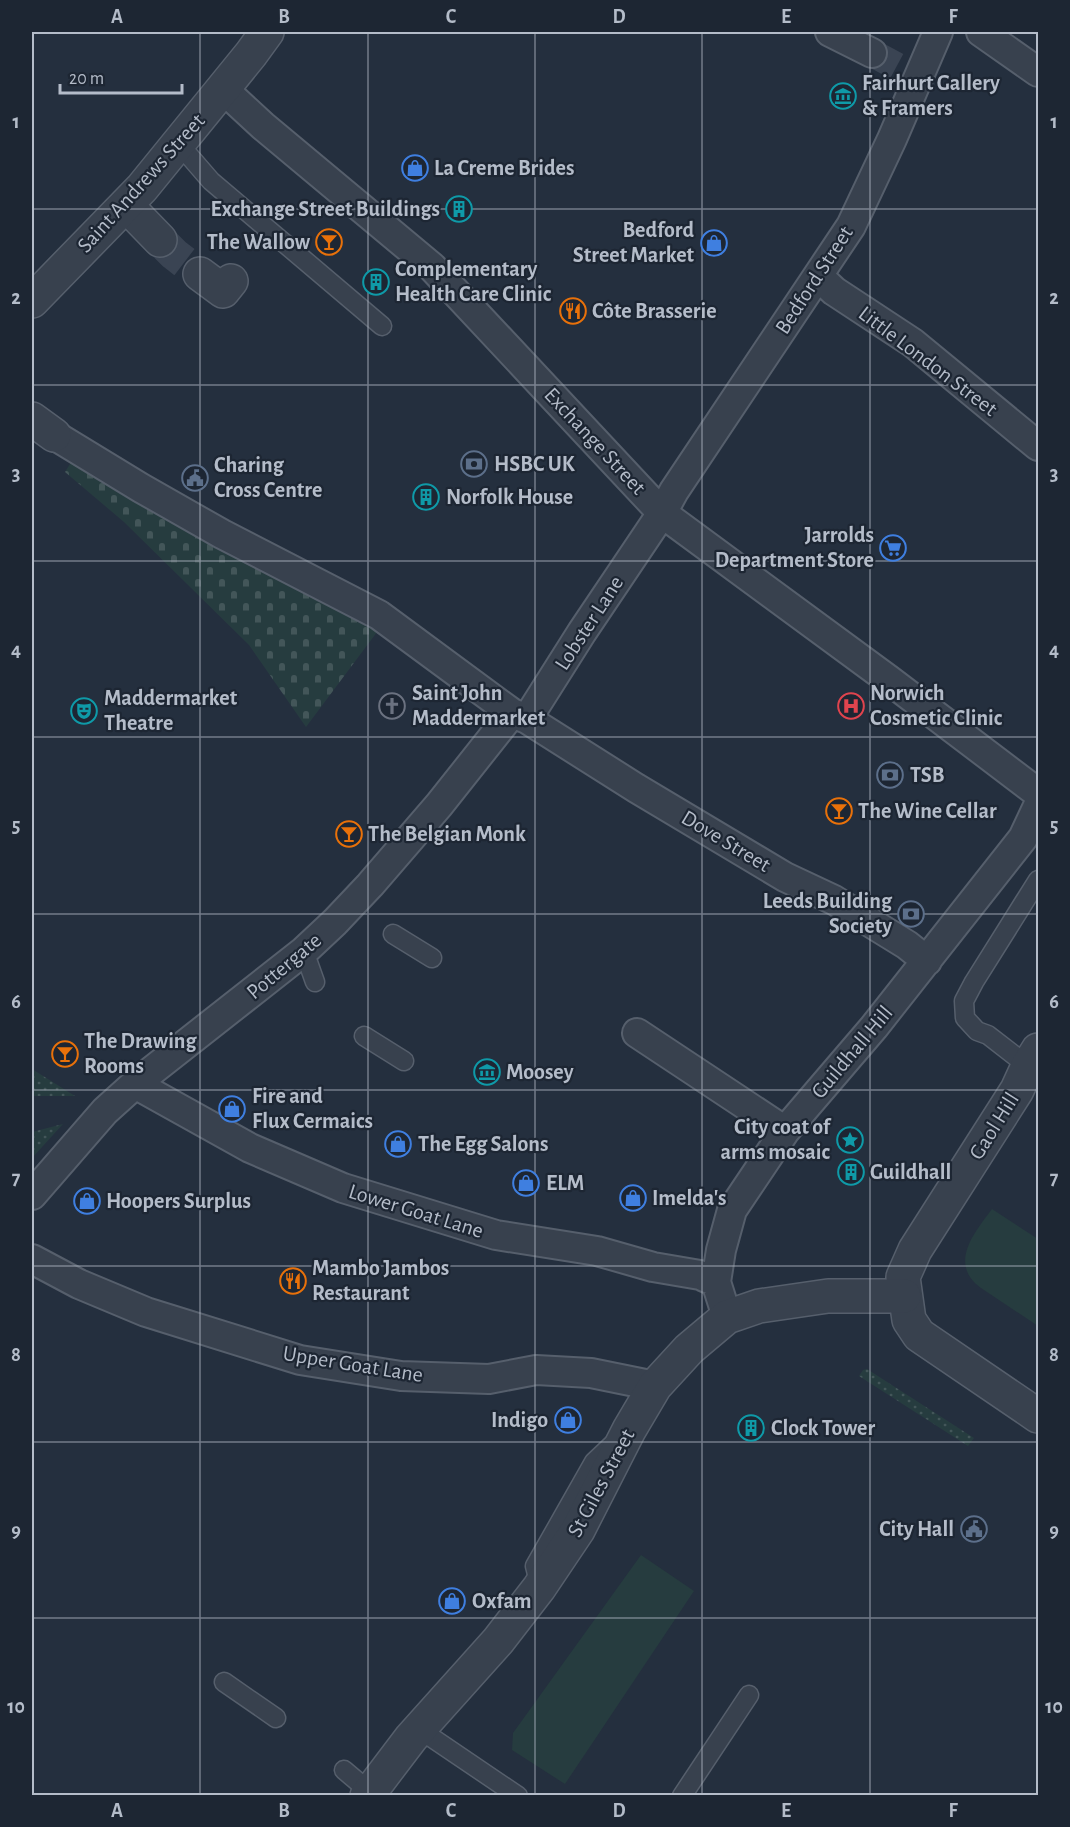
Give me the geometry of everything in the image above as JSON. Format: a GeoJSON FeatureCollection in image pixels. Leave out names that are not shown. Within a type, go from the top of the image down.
{"type":"FeatureCollection","features":[{"type":"Feature","properties":{"kind":"street","name":"Saint Andrews Street"},"geometry":{"type":"LineString","coordinates":[[32,301],[126,205],[179,144],[267,32]]}},
{"type":"Feature","properties":{"kind":"street"},"geometry":{"type":"LineString","coordinates":[[830,32],[872,53]]}},
{"type":"Feature","properties":{"kind":"street","name":"Bedford Street"},"geometry":{"type":"LineString","coordinates":[[662,513],[674,491],[851,226],[910,72],[938,32]]}},
{"type":"Feature","properties":{"kind":"street"},"geometry":{"type":"LineString","coordinates":[[981,32],[1038,72]]}},
{"type":"Feature","properties":{"kind":"street","name":"Exchange Street"},"geometry":{"type":"LineString","coordinates":[[223,89],[262,126],[432,267],[662,513],[1038,793]]}},
{"type":"Feature","properties":{"kind":"street"},"geometry":{"type":"LineString","coordinates":[[126,205],[160,240]]}},
{"type":"Feature","properties":{"kind":"street","name":"Little London Street"},"geometry":{"type":"LineString","coordinates":[[818,276],[834,291],[913,343],[1038,446]]}},
{"type":"Feature","properties":{"kind":"street"},"geometry":{"type":"LineString","coordinates":[[43,427],[141,488],[222,534],[379,615],[519,716]]}},
{"type":"Feature","properties":{"kind":"street","name":"Lobster Lane"},"geometry":{"type":"LineString","coordinates":[[519,716],[582,632],[662,513]]}},
{"type":"Feature","properties":{"kind":"street","name":"Pottergate"},"geometry":{"type":"LineString","coordinates":[[32,1195],[105,1112],[135,1084],[304,951],[369,896],[466,772],[519,716]]}},
{"type":"Feature","properties":{"kind":"street","name":"Dove Street"},"geometry":{"type":"LineString","coordinates":[[519,716],[765,865],[834,900],[907,945],[927,961]]}},
{"type":"Feature","properties":{"kind":"street","name":"Guildhall Hill"},"geometry":{"type":"LineString","coordinates":[[727,1317],[716,1282],[721,1250],[732,1210],[785,1131],[874,1028],[1023,838],[1038,806]]}},
{"type":"Feature","properties":{"kind":"street"},"geometry":{"type":"LineString","coordinates":[[637,1033],[785,1131]]}},
{"type":"Feature","properties":{"kind":"street","name":"Gaol Hill"},"geometry":{"type":"LineString","coordinates":[[904,1296],[903,1278],[915,1250],[1012,1099],[1033,1058]]}},
{"type":"Feature","properties":{"kind":"street","name":"Lower Goat Lane"},"geometry":{"type":"LineString","coordinates":[[135,1084],[250,1148],[343,1188],[496,1235],[597,1251],[653,1267],[700,1275],[716,1282]]}},
{"type":"Feature","properties":{"kind":"street","name":"Upper Goat Lane"},"geometry":{"type":"LineString","coordinates":[[32,1259],[79,1284],[146,1312],[300,1360],[401,1376],[489,1378],[536,1370],[591,1373],[655,1386]]}},
{"type":"Feature","properties":{"kind":"street","name":"St Giles Street"},"geometry":{"type":"LineString","coordinates":[[368,1794],[419,1729],[498,1641],[539,1588],[578,1530],[629,1430],[655,1386],[689,1349],[727,1317],[776,1302],[828,1296],[904,1296]]}},
{"type":"Feature","properties":{"kind":"street"},"geometry":{"type":"LineString","coordinates":[[904,1296],[909,1320],[919,1335],[1038,1416]]}},
{"type":"Feature","properties":{"kind":"lane"},"geometry":{"type":"LineString","coordinates":[[179,144],[211,181],[382,326]]}},
{"type":"Feature","properties":{"kind":"lane"},"geometry":{"type":"LineString","coordinates":[[1033,1058],[977,1031],[965,1018],[964,1001],[1038,880]]}},
{"type":"Feature","properties":{"kind":"lane"},"geometry":{"type":"LineString","coordinates":[[393,934],[432,958]]}},
{"type":"Feature","properties":{"kind":"lane"},"geometry":{"type":"LineString","coordinates":[[304,951],[315,982]]}},
{"type":"Feature","properties":{"kind":"lane"},"geometry":{"type":"LineString","coordinates":[[364,1036],[404,1061]]}},
{"type":"Feature","properties":{"kind":"lane"},"geometry":{"type":"LineString","coordinates":[[224,1682],[276,1718]]}},
{"type":"Feature","properties":{"kind":"lane"},"geometry":{"type":"LineString","coordinates":[[682,1796],[749,1695]]}},
{"type":"Feature","properties":{"kind":"lane"},"geometry":{"type":"LineString","coordinates":[[419,1729],[518,1796]]}},
{"type":"Feature","properties":{"kind":"lane"},"geometry":{"type":"LineString","coordinates":[[344,1770],[368,1794]]}},
{"type":"Feature","properties":{"kind":"green space"},"geometry":{"type":"Polygon","coordinates":[[[75,456],[349,611],[377,632],[306,727],[249,645],[124,522],[65,472],[75,456]]]}},
{"type":"Feature","properties":{"kind":"green space"},"geometry":{"type":"Polygon","coordinates":[[[32,1069],[75,1096],[32,1096],[32,1069]]]}},
{"type":"Feature","properties":{"kind":"green space"},"geometry":{"type":"Polygon","coordinates":[[[63,1124],[32,1158],[32,1132],[63,1124]]]}},
{"type":"Feature","properties":{"kind":"green space"},"geometry":{"type":"Polygon","coordinates":[[[992,1209],[1038,1239],[1038,1326],[981,1288],[971,1279],[966,1269],[967,1248],[992,1209]]]}},
{"type":"Feature","properties":{"kind":"green space"},"geometry":{"type":"Polygon","coordinates":[[[867,1369],[974,1438],[968,1446],[859,1376],[863,1370],[867,1369]]]}},
{"type":"Feature","properties":{"kind":"green space"},"geometry":{"type":"Polygon","coordinates":[[[641,1555],[694,1591],[565,1784],[512,1750],[513,1733],[641,1555]]]}},
{"type":"Feature","properties":{"kind":"tunnel"},"geometry":{"type":"LineString","coordinates":[[872,53],[900,68]]}},
{"type":"Feature","properties":{"kind":"tunnel"},"geometry":{"type":"LineString","coordinates":[[160,240],[200,274]]}},
{"type":"Feature","properties":{"kind":"place","name":"Fairhurt Gallery & Framers"},"geometry":{"type":"Point","coordinates":[843,96]}},
{"type":"Feature","properties":{"kind":"place","name":"La Creme Brides"},"geometry":{"type":"Point","coordinates":[415,168]}},
{"type":"Feature","properties":{"kind":"place","name":"Exchange Street Buildings"},"geometry":{"type":"Point","coordinates":[459,209]}},
{"type":"Feature","properties":{"kind":"place","name":"The Wallow"},"geometry":{"type":"Point","coordinates":[329,242]}},
{"type":"Feature","properties":{"kind":"place","name":"Bedford Street Market"},"geometry":{"type":"Point","coordinates":[714,243]}},
{"type":"Feature","properties":{"kind":"place","name":"Complementary Health Care Clinic"},"geometry":{"type":"Point","coordinates":[376,282]}},
{"type":"Feature","properties":{"kind":"place","name":"Côte Brasserie"},"geometry":{"type":"Point","coordinates":[573,311]}},
{"type":"Feature","properties":{"kind":"place","name":"HSBC UK"},"geometry":{"type":"Point","coordinates":[474,464]}},
{"type":"Feature","properties":{"kind":"place","name":"Charing Cross Centre"},"geometry":{"type":"Point","coordinates":[195,478]}},
{"type":"Feature","properties":{"kind":"place","name":"Norfolk House"},"geometry":{"type":"Point","coordinates":[426,497]}},
{"type":"Feature","properties":{"kind":"place","name":"Jarrolds Department Store"},"geometry":{"type":"Point","coordinates":[893,548]}},
{"type":"Feature","properties":{"kind":"place","name":"Saint John Maddermarket"},"geometry":{"type":"Point","coordinates":[392,706]}},
{"type":"Feature","properties":{"kind":"place","name":"Norwich Cosmetic Clinic"},"geometry":{"type":"Point","coordinates":[851,706]}},
{"type":"Feature","properties":{"kind":"place","name":"Maddermarket Theatre"},"geometry":{"type":"Point","coordinates":[84,711]}},
{"type":"Feature","properties":{"kind":"place","name":"TSB"},"geometry":{"type":"Point","coordinates":[890,775]}},
{"type":"Feature","properties":{"kind":"place","name":"The Wine Cellar"},"geometry":{"type":"Point","coordinates":[839,811]}},
{"type":"Feature","properties":{"kind":"place","name":"The Belgian Monk"},"geometry":{"type":"Point","coordinates":[349,834]}},
{"type":"Feature","properties":{"kind":"place","name":"Leeds Building Society"},"geometry":{"type":"Point","coordinates":[911,914]}},
{"type":"Feature","properties":{"kind":"place","name":"The Drawing Rooms"},"geometry":{"type":"Point","coordinates":[65,1054]}},
{"type":"Feature","properties":{"kind":"place","name":"Moosey"},"geometry":{"type":"Point","coordinates":[487,1072]}},
{"type":"Feature","properties":{"kind":"place","name":"Fire and Flux Cermaics"},"geometry":{"type":"Point","coordinates":[232,1109]}},
{"type":"Feature","properties":{"kind":"place","name":"City coat of arms mosaic"},"geometry":{"type":"Point","coordinates":[850,1140]}},
{"type":"Feature","properties":{"kind":"place","name":"The Egg Salons"},"geometry":{"type":"Point","coordinates":[398,1144]}},
{"type":"Feature","properties":{"kind":"place","name":"Guildhall"},"geometry":{"type":"Point","coordinates":[851,1172]}},
{"type":"Feature","properties":{"kind":"place","name":"ELM"},"geometry":{"type":"Point","coordinates":[526,1183]}},
{"type":"Feature","properties":{"kind":"place","name":"Imelda's"},"geometry":{"type":"Point","coordinates":[633,1198]}},
{"type":"Feature","properties":{"kind":"place","name":"Hoopers Surplus"},"geometry":{"type":"Point","coordinates":[87,1201]}},
{"type":"Feature","properties":{"kind":"place","name":"Mambo Jambos Restaurant"},"geometry":{"type":"Point","coordinates":[293,1281]}},
{"type":"Feature","properties":{"kind":"place","name":"Indigo"},"geometry":{"type":"Point","coordinates":[568,1420]}},
{"type":"Feature","properties":{"kind":"place","name":"Clock Tower"},"geometry":{"type":"Point","coordinates":[751,1428]}},
{"type":"Feature","properties":{"kind":"place","name":"City Hall"},"geometry":{"type":"Point","coordinates":[974,1529]}},
{"type":"Feature","properties":{"kind":"place","name":"Oxfam"},"geometry":{"type":"Point","coordinates":[452,1601]}}]}
